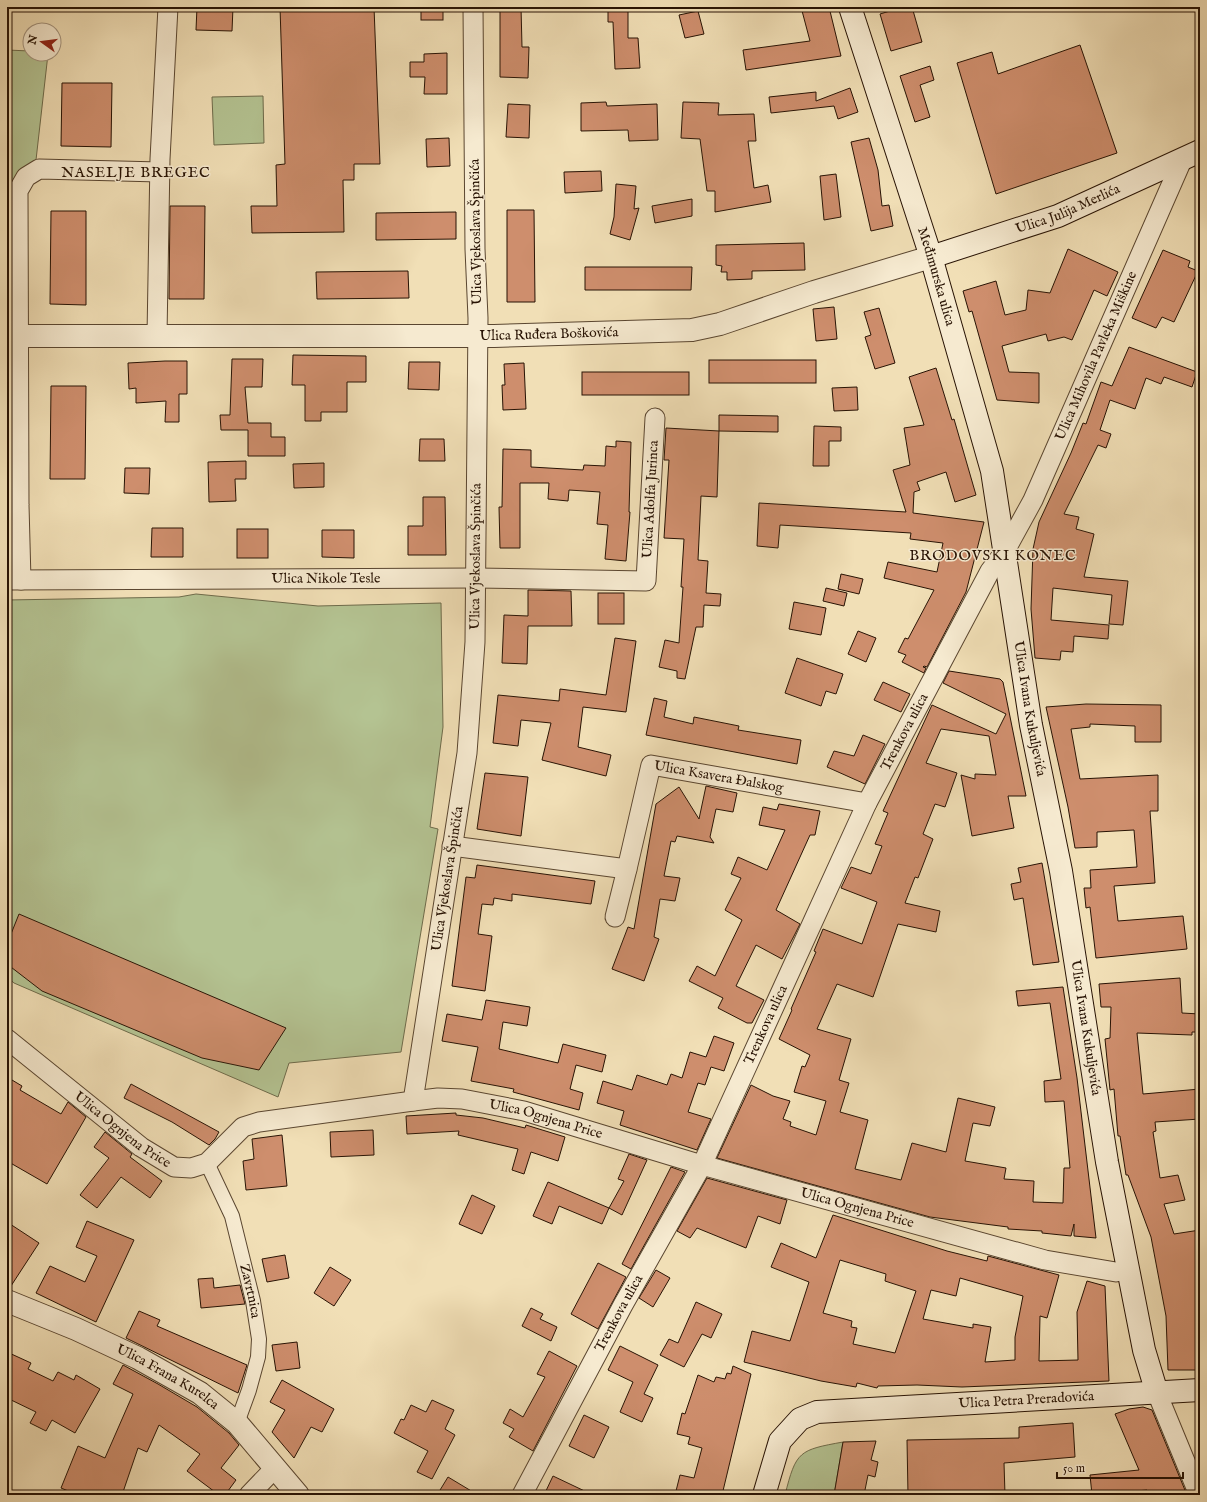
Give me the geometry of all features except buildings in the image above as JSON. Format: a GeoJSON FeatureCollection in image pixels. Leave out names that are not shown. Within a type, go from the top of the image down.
{"type":"FeatureCollection","features":[{"type":"Feature","properties":{"kind":"main road","name":"Međimurska ulica"},"geometry":{"type":"LineString","coordinates":[[850,7],[931,257],[992,471],[1005,551]]}},
{"type":"Feature","properties":{"kind":"main road","name":"Ulica Julija Merlića"},"geometry":{"type":"LineString","coordinates":[[931,257],[1058,216],[1191,154]]}},
{"type":"Feature","properties":{"kind":"main road","name":"Ulica Ruđera Boškovića"},"geometry":{"type":"LineString","coordinates":[[13,336],[478,336],[692,330],[720,324],[814,292],[931,257]]}},
{"type":"Feature","properties":{"kind":"main road","name":"Ulica Ivana Kukuljevića"},"geometry":{"type":"LineString","coordinates":[[1005,551],[1031,725],[1061,871],[1106,1154],[1144,1350],[1157,1393]]}},
{"type":"Feature","properties":{"kind":"main road","name":"Ulica Frana Kurelca"},"geometry":{"type":"LineString","coordinates":[[7,1301],[76,1329],[138,1358],[200,1393],[237,1423],[298,1495]]}},
{"type":"Feature","properties":{"kind":"main road","name":"Ulica Petra Preradovića"},"geometry":{"type":"LineString","coordinates":[[764,1495],[780,1441],[800,1419],[817,1412],[1200,1390]]}},
{"type":"Feature","properties":{"kind":"street"},"geometry":{"type":"LineString","coordinates":[[157,336],[160,172],[168,7]]}},
{"type":"Feature","properties":{"kind":"street","name":"Ulica Vjekoslava Špinčića"},"geometry":{"type":"LineString","coordinates":[[413,1101],[467,753],[476,642],[478,336],[475,249],[473,7]]}},
{"type":"Feature","properties":{"kind":"street","name":"Ulica Mihovila Pavleka Miškine"},"geometry":{"type":"LineString","coordinates":[[1005,551],[1033,500],[1191,154]]}},
{"type":"Feature","properties":{"kind":"street"},"geometry":{"type":"LineString","coordinates":[[14,580],[13,336],[18,191],[26,177],[39,169],[160,172]]}},
{"type":"Feature","properties":{"kind":"street","name":"Ulica Adolfa Jurinca"},"geometry":{"type":"LineString","coordinates":[[646,581],[655,418]]}},
{"type":"Feature","properties":{"kind":"street","name":"Trenkova ulica"},"geometry":{"type":"LineString","coordinates":[[522,1495],[623,1305],[702,1164],[868,803],[987,577],[1005,551]]}},
{"type":"Feature","properties":{"kind":"street","name":"Ulica Nikole Tesle"},"geometry":{"type":"LineString","coordinates":[[14,580],[476,578],[646,581]]}},
{"type":"Feature","properties":{"kind":"street","name":"Ulica Ksavera Đalskog"},"geometry":{"type":"LineString","coordinates":[[615,916],[651,765],[868,803]]}},
{"type":"Feature","properties":{"kind":"street"},"geometry":{"type":"LineString","coordinates":[[452,846],[627,869]]}},
{"type":"Feature","properties":{"kind":"street","name":"Ulica Ognjena Price"},"geometry":{"type":"LineString","coordinates":[[7,1039],[141,1147],[174,1168],[191,1168],[207,1163],[244,1127],[259,1122],[438,1098],[462,1100],[524,1111],[702,1164],[1045,1260],[1116,1272],[1128,1270]]}},
{"type":"Feature","properties":{"kind":"street","name":"Zavrtnica"},"geometry":{"type":"LineString","coordinates":[[207,1163],[232,1216],[253,1301],[259,1338],[256,1364],[237,1423]]}},
{"type":"Feature","properties":{"kind":"street","name":"Ulica Ivana Kukuljevića"},"geometry":{"type":"LineString","coordinates":[[1157,1393],[1199,1495]]}},
{"type":"Feature","properties":{"kind":"street"},"geometry":{"type":"LineString","coordinates":[[249,1495],[275,1468]]}},
{"type":"Feature","properties":{"kind":"green space"},"geometry":{"type":"Polygon","coordinates":[[[7,50],[22,51],[22,62],[47,62],[36,160],[11,182],[7,219],[7,50]]]}},
{"type":"Feature","properties":{"kind":"green space"},"geometry":{"type":"Polygon","coordinates":[[[263,96],[264,143],[214,145],[212,97],[263,96]]]}},
{"type":"Feature","properties":{"kind":"green space"},"geometry":{"type":"Polygon","coordinates":[[[196,594],[318,606],[441,603],[443,727],[430,827],[438,829],[401,1052],[289,1063],[278,1097],[14,983],[7,977],[7,600],[179,597],[196,594]]]}},
{"type":"Feature","properties":{"kind":"green space"},"geometry":{"type":"Polygon","coordinates":[[[843,1442],[834,1495],[785,1495],[793,1469],[802,1455],[817,1447],[843,1442]]]}},
{"type":"Feature","properties":{"kind":"district","name":"NASELJE BREGEC"},"geometry":{"type":"Point","coordinates":[136,172]}},
{"type":"Feature","properties":{"kind":"district","name":"BRODOVSKI KONEC"},"geometry":{"type":"Point","coordinates":[993,555]}}]}
